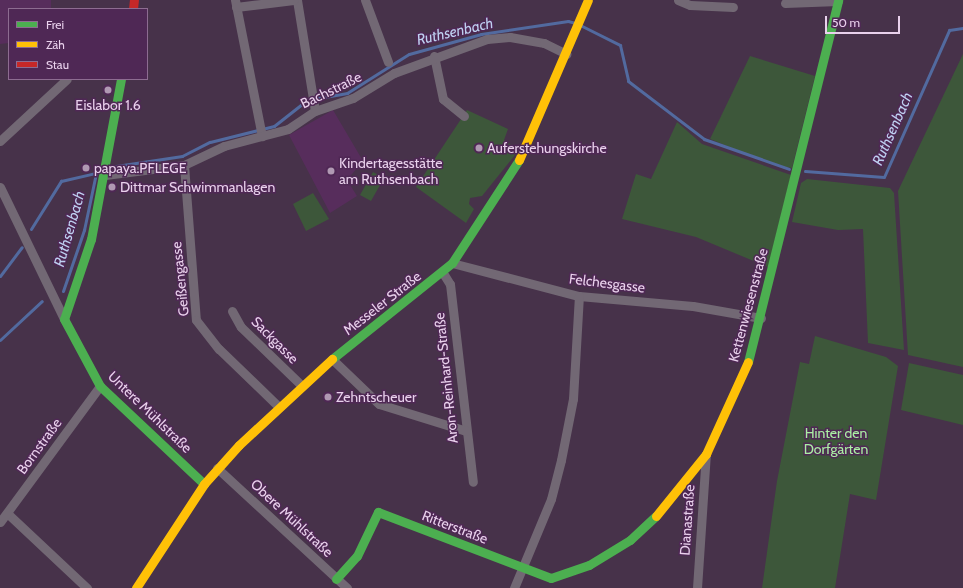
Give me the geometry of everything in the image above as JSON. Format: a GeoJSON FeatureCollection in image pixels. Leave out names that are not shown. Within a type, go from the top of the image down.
{"type":"FeatureCollection","features":[{"type":"Feature","properties":{"kind":"street"},"geometry":{"type":"LineString","coordinates":[[262,136],[235,4],[294,0]]}},
{"type":"Feature","properties":{"kind":"street"},"geometry":{"type":"LineString","coordinates":[[298,0],[315,111]]}},
{"type":"Feature","properties":{"kind":"street"},"geometry":{"type":"LineString","coordinates":[[364,0],[388,62]]}},
{"type":"Feature","properties":{"kind":"street","name":"Messeler Straße"},"geometry":{"type":"LineString","coordinates":[[136,588],[204,484],[217,468],[279,407],[332,359],[443,273],[452,263],[523,154],[567,54],[588,0]]}},
{"type":"Feature","properties":{"kind":"street"},"geometry":{"type":"LineString","coordinates":[[678,0],[690,5],[733,7]]}},
{"type":"Feature","properties":{"kind":"street"},"geometry":{"type":"LineString","coordinates":[[785,3],[838,1]]}},
{"type":"Feature","properties":{"kind":"street","name":"Kettenwiesenstraße"},"geometry":{"type":"LineString","coordinates":[[523,567],[551,578],[589,565],[630,540],[664,509],[706,454],[748,364],[761,318],[838,1]]}},
{"type":"Feature","properties":{"kind":"street","name":"Bachstraße"},"geometry":{"type":"LineString","coordinates":[[105,175],[184,165],[224,146],[288,129],[315,111],[353,98],[394,73],[434,56],[487,39],[510,37],[544,43],[567,54]]}},
{"type":"Feature","properties":{"kind":"street"},"geometry":{"type":"LineString","coordinates":[[434,56],[443,99],[464,116]]}},
{"type":"Feature","properties":{"kind":"street"},"geometry":{"type":"LineString","coordinates":[[0,141],[66,80]]}},
{"type":"Feature","properties":{"kind":"street"},"geometry":{"type":"LineString","coordinates":[[64,319],[87,257],[105,175],[121,80]]}},
{"type":"Feature","properties":{"kind":"street","name":"Geißengasse"},"geometry":{"type":"LineString","coordinates":[[184,165],[196,320],[219,349],[279,407]]}},
{"type":"Feature","properties":{"kind":"street"},"geometry":{"type":"LineString","coordinates":[[0,188],[64,319]]}},
{"type":"Feature","properties":{"kind":"street","name":"Felchesgasse"},"geometry":{"type":"LineString","coordinates":[[452,263],[579,296],[693,306],[761,318]]}},
{"type":"Feature","properties":{"kind":"street","name":"Aron-Reinhard-Straße"},"geometry":{"type":"LineString","coordinates":[[443,273],[450,284],[473,482]]}},
{"type":"Feature","properties":{"kind":"street"},"geometry":{"type":"LineString","coordinates":[[514,588],[551,500],[561,460],[573,399],[579,296]]}},
{"type":"Feature","properties":{"kind":"street","name":"Sackgasse"},"geometry":{"type":"LineString","coordinates":[[232,312],[241,327],[302,386]]}},
{"type":"Feature","properties":{"kind":"street","name":"Untere Mühlstraße"},"geometry":{"type":"LineString","coordinates":[[64,319],[100,386],[204,484]]}},
{"type":"Feature","properties":{"kind":"street"},"geometry":{"type":"LineString","coordinates":[[332,359],[379,404],[466,431]]}},
{"type":"Feature","properties":{"kind":"street","name":"Bornstraße"},"geometry":{"type":"LineString","coordinates":[[0,522],[100,386]]}},
{"type":"Feature","properties":{"kind":"street","name":"Dianastraße"},"geometry":{"type":"LineString","coordinates":[[697,588],[706,454]]}},
{"type":"Feature","properties":{"kind":"street","name":"Obere Mühlstraße"},"geometry":{"type":"LineString","coordinates":[[217,468],[347,588]]}},
{"type":"Feature","properties":{"kind":"street","name":"Ritterstraße"},"geometry":{"type":"LineString","coordinates":[[336,579],[357,556],[378,512],[523,567]]}},
{"type":"Feature","properties":{"kind":"street"},"geometry":{"type":"LineString","coordinates":[[7,514],[87,588]]}},
{"type":"Feature","properties":{"kind":"shaded area"},"geometry":{"type":"Polygon","coordinates":[[[0,0],[51,0],[51,8],[8,8],[8,43],[0,44],[0,0]]]}},
{"type":"Feature","properties":{"kind":"shaded area","name":"Kindertagesstätte am Ruthsenbach"},"geometry":{"type":"Polygon","coordinates":[[[333,110],[363,161],[347,180],[357,196],[330,213],[289,135],[333,110]]]}},
{"type":"Feature","properties":{"kind":"green space"},"geometry":{"type":"Polygon","coordinates":[[[963,54],[963,367],[908,355],[898,191],[963,54]]]}},
{"type":"Feature","properties":{"kind":"green space"},"geometry":{"type":"Polygon","coordinates":[[[750,56],[815,76],[792,168],[773,165],[710,139],[750,56]]]}},
{"type":"Feature","properties":{"kind":"green space"},"geometry":{"type":"Polygon","coordinates":[[[467,110],[508,129],[504,140],[519,150],[482,196],[470,198],[469,204],[474,209],[466,223],[416,187],[467,110]]]}},
{"type":"Feature","properties":{"kind":"green space"},"geometry":{"type":"Polygon","coordinates":[[[677,122],[702,144],[791,175],[768,267],[696,237],[622,219],[636,174],[651,179],[677,122]]]}},
{"type":"Feature","properties":{"kind":"green space"},"geometry":{"type":"Polygon","coordinates":[[[373,172],[384,178],[371,201],[360,195],[373,172]]]}},
{"type":"Feature","properties":{"kind":"green space"},"geometry":{"type":"Polygon","coordinates":[[[807,179],[890,188],[894,193],[904,350],[868,343],[863,229],[838,230],[792,222],[801,183],[807,179]]]}},
{"type":"Feature","properties":{"kind":"green space"},"geometry":{"type":"Polygon","coordinates":[[[313,193],[329,219],[306,231],[293,204],[313,193]]]}},
{"type":"Feature","properties":{"kind":"green space","name":"Hinter den Dorfgärten"},"geometry":{"type":"Polygon","coordinates":[[[815,336],[886,357],[898,366],[876,500],[850,494],[835,588],[762,588],[777,481],[800,362],[809,364],[815,336]]]}},
{"type":"Feature","properties":{"kind":"green space"},"geometry":{"type":"Polygon","coordinates":[[[909,363],[963,375],[963,425],[901,410],[909,363]]]}},
{"type":"Feature","properties":{"kind":"waterway","name":"Ruthsenbach"},"geometry":{"type":"LineString","coordinates":[[116,166],[182,156],[210,142],[274,126],[307,100],[347,93],[409,54],[481,34],[568,21],[575,23]]}},
{"type":"Feature","properties":{"kind":"waterway","name":"Ruthsenbach"},"geometry":{"type":"LineString","coordinates":[[580,25],[620,45],[628,81],[704,139],[789,169]]}},
{"type":"Feature","properties":{"kind":"waterway","name":"Ruthsenbach"},"geometry":{"type":"LineString","coordinates":[[805,171],[884,177],[949,30],[963,28]]}},
{"type":"Feature","properties":{"kind":"waterway"},"geometry":{"type":"LineString","coordinates":[[31,229],[61,181],[96,173]]}},
{"type":"Feature","properties":{"kind":"waterway","name":"Ruthsenbach"},"geometry":{"type":"LineString","coordinates":[[63,291],[84,230],[96,173]]}},
{"type":"Feature","properties":{"kind":"waterway"},"geometry":{"type":"LineString","coordinates":[[0,276],[22,247]]}},
{"type":"Feature","properties":{"kind":"waterway","name":"Ruthsenbach"},"geometry":{"type":"LineString","coordinates":[[0,340],[42,301]]}},
{"type":"Feature","properties":{"kind":"traffic: fast"},"geometry":{"type":"LineString","coordinates":[[748,362],[838,0]]}},
{"type":"Feature","properties":{"kind":"traffic: fast"},"geometry":{"type":"LineString","coordinates":[[121,80],[91,239],[64,319],[100,386],[204,484]]}},
{"type":"Feature","properties":{"kind":"traffic: fast"},"geometry":{"type":"LineString","coordinates":[[332,359],[452,263],[519,160]]}},
{"type":"Feature","properties":{"kind":"traffic: fast"},"geometry":{"type":"LineString","coordinates":[[336,579],[357,556],[378,512],[551,578],[589,565],[630,540],[656,516]]}},
{"type":"Feature","properties":{"kind":"traffic: slow"},"geometry":{"type":"LineString","coordinates":[[519,160],[588,0]]}},
{"type":"Feature","properties":{"kind":"traffic: slow"},"geometry":{"type":"LineString","coordinates":[[136,588],[204,484],[239,445],[332,359]]}},
{"type":"Feature","properties":{"kind":"traffic: slow"},"geometry":{"type":"LineString","coordinates":[[656,516],[706,454],[748,362]]}},
{"type":"Feature","properties":{"kind":"traffic: jam"},"geometry":{"type":"LineString","coordinates":[[133,8],[134,0]]}},
{"type":"Feature","properties":{"kind":"place","name":"Eislabor 1.6"},"geometry":{"type":"Point","coordinates":[108,90]}},
{"type":"Feature","properties":{"kind":"place","name":"Auferstehungskirche"},"geometry":{"type":"Point","coordinates":[479,148]}},
{"type":"Feature","properties":{"kind":"place","name":"papaya.PFLEGE"},"geometry":{"type":"Point","coordinates":[86,168]}},
{"type":"Feature","properties":{"kind":"place","name":"Kindertagesstätte am Ruthsenbach"},"geometry":{"type":"Point","coordinates":[331,171]}},
{"type":"Feature","properties":{"kind":"place","name":"Dittmar Schwimmanlagen"},"geometry":{"type":"Point","coordinates":[112,187]}},
{"type":"Feature","properties":{"kind":"place","name":"Zehntscheuer"},"geometry":{"type":"Point","coordinates":[328,397]}}]}
